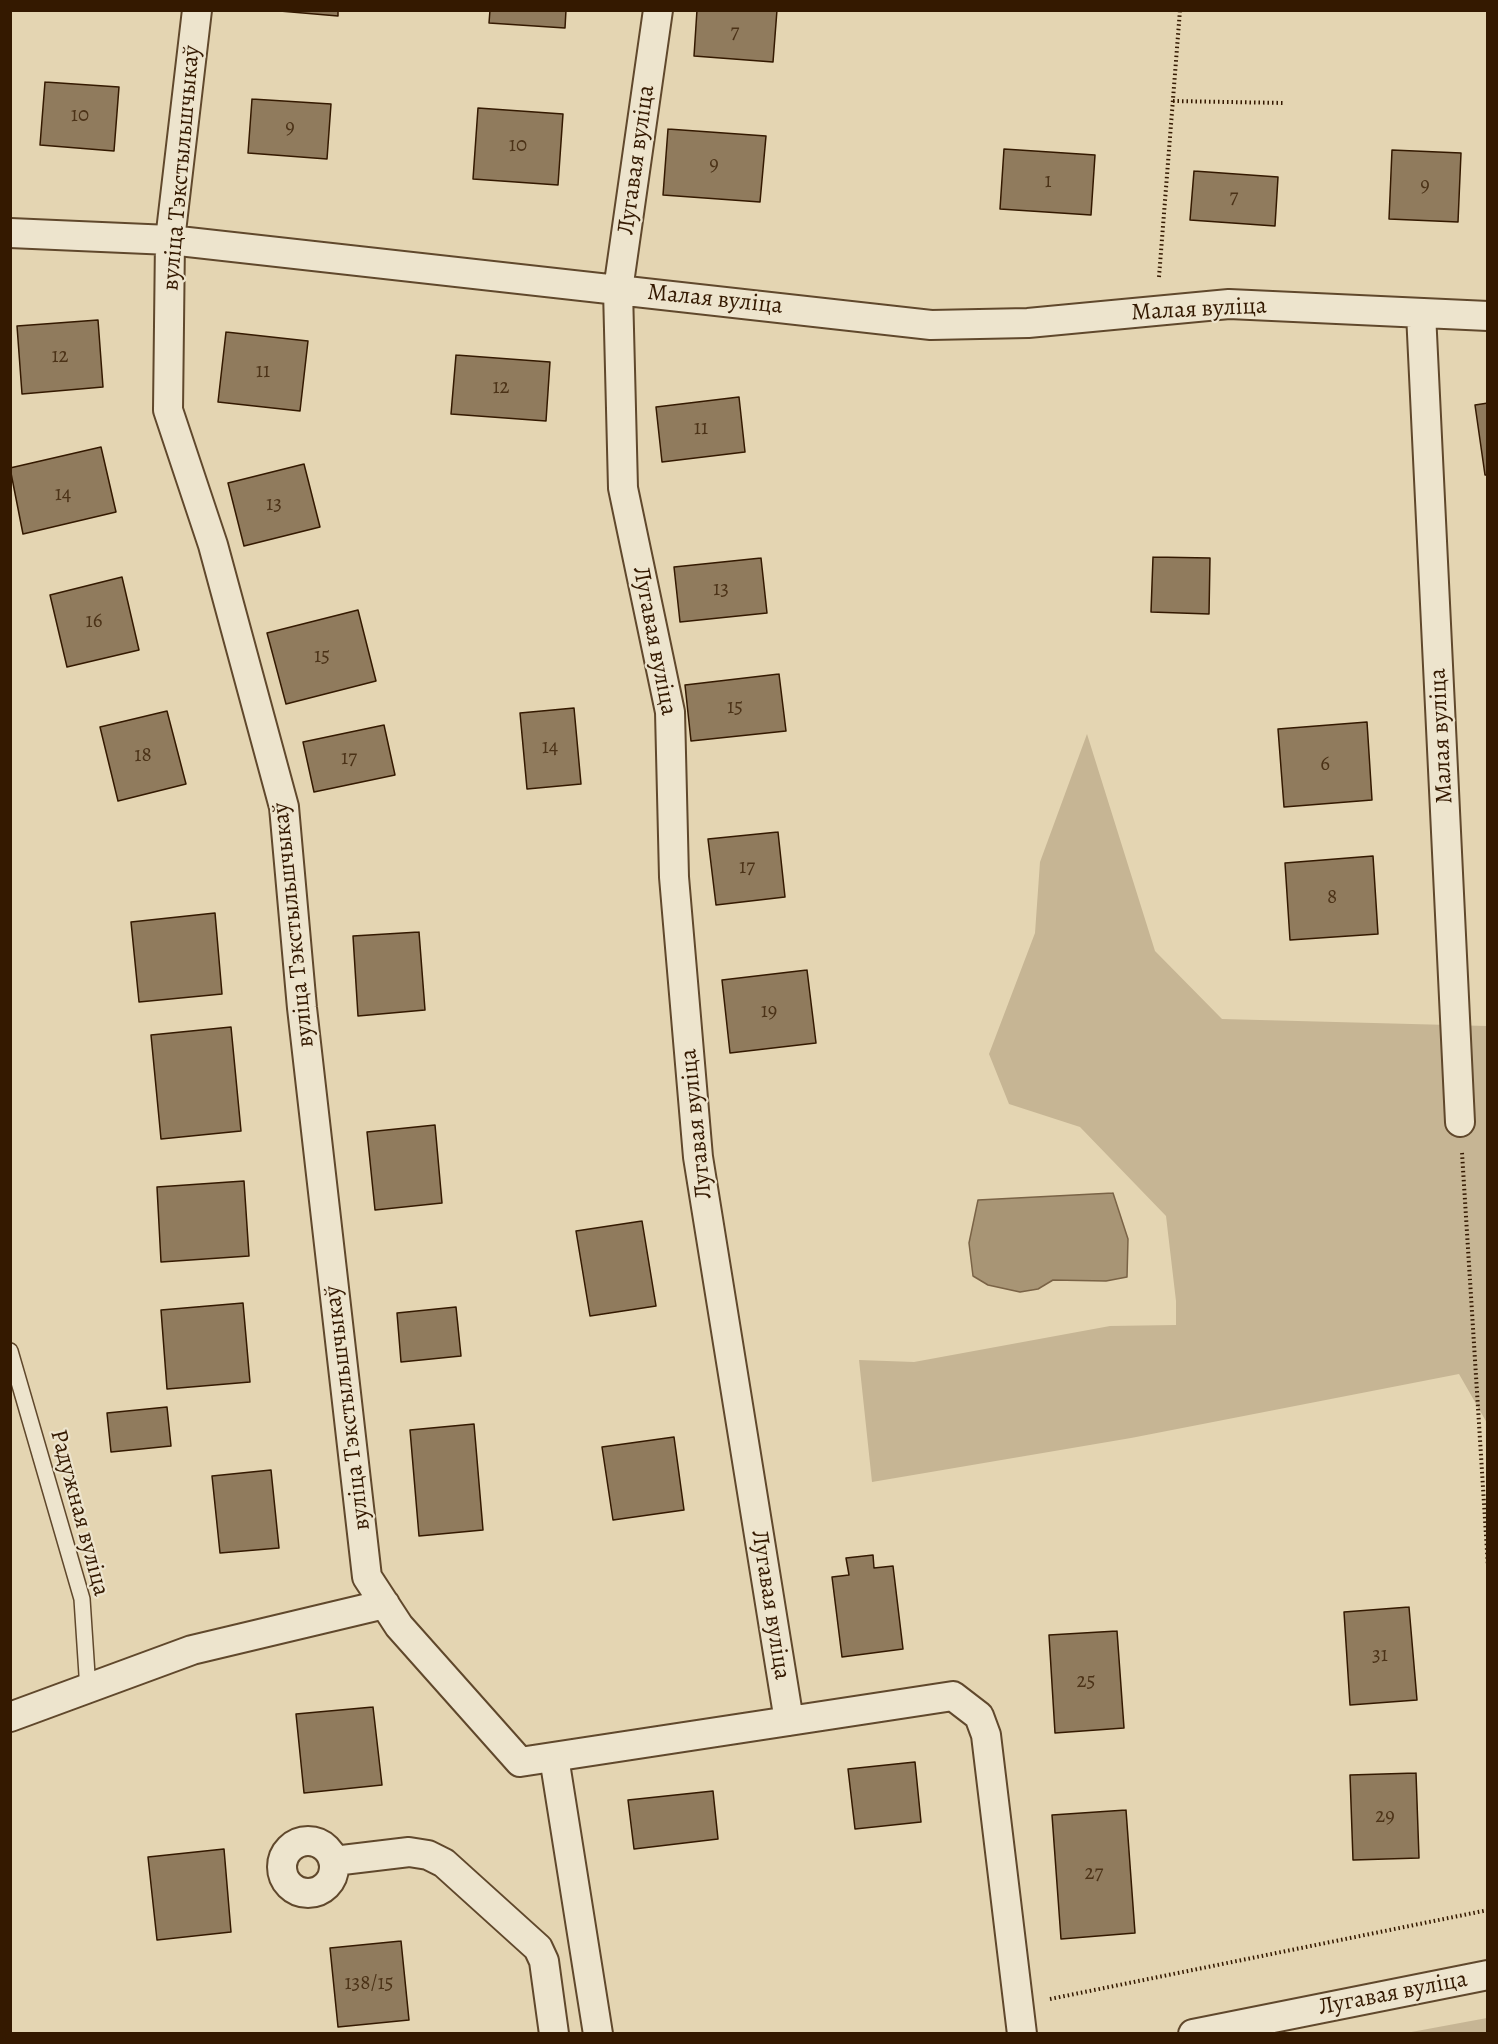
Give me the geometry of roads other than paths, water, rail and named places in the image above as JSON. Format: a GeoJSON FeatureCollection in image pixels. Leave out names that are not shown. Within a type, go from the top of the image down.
{"type":"FeatureCollection","features":[{"type":"Feature","properties":{"kind":"street","name":"вуліца Тэкстыльшчыкаў"},"geometry":{"type":"LineString","coordinates":[[198,10],[170,240],[168,410],[213,545],[284,807],[302,1008],[367,1577],[399,1626],[520,1762],[554,1757]]}},
{"type":"Feature","properties":{"kind":"street","name":"Лугавая вуліца"},"geometry":{"type":"LineString","coordinates":[[658,10],[618,290],[623,488],[670,712],[674,877],[698,1157],[789,1721]]}},
{"type":"Feature","properties":{"kind":"street","name":"Малая вуліца"},"geometry":{"type":"LineString","coordinates":[[10,233],[170,240],[932,325],[1028,322],[1229,304],[1488,316]]}},
{"type":"Feature","properties":{"kind":"street","name":"Малая вуліца"},"geometry":{"type":"LineString","coordinates":[[1421,313],[1460,1122]]}},
{"type":"Feature","properties":{"kind":"street"},"geometry":{"type":"LineString","coordinates":[[10,1717],[192,1650],[385,1604]]}},
{"type":"Feature","properties":{"kind":"street"},"geometry":{"type":"LineString","coordinates":[[598,2034],[554,1757],[953,1696],[979,1716],[986,1735],[1022,2034]]}},
{"type":"Feature","properties":{"kind":"street"},"geometry":{"type":"LineString","coordinates":[[334,1861],[409,1852],[428,1855],[444,1863],[538,1948],[544,1961],[554,2034]]}},
{"type":"Feature","properties":{"kind":"street","name":"Лугавая вуліца"},"geometry":{"type":"LineString","coordinates":[[1193,2034],[1488,1976]]}},
{"type":"Feature","properties":{"kind":"lane","name":"Радужная вуліца"},"geometry":{"type":"LineString","coordinates":[[10,1351],[82,1599],[88,1689]]}}]}
